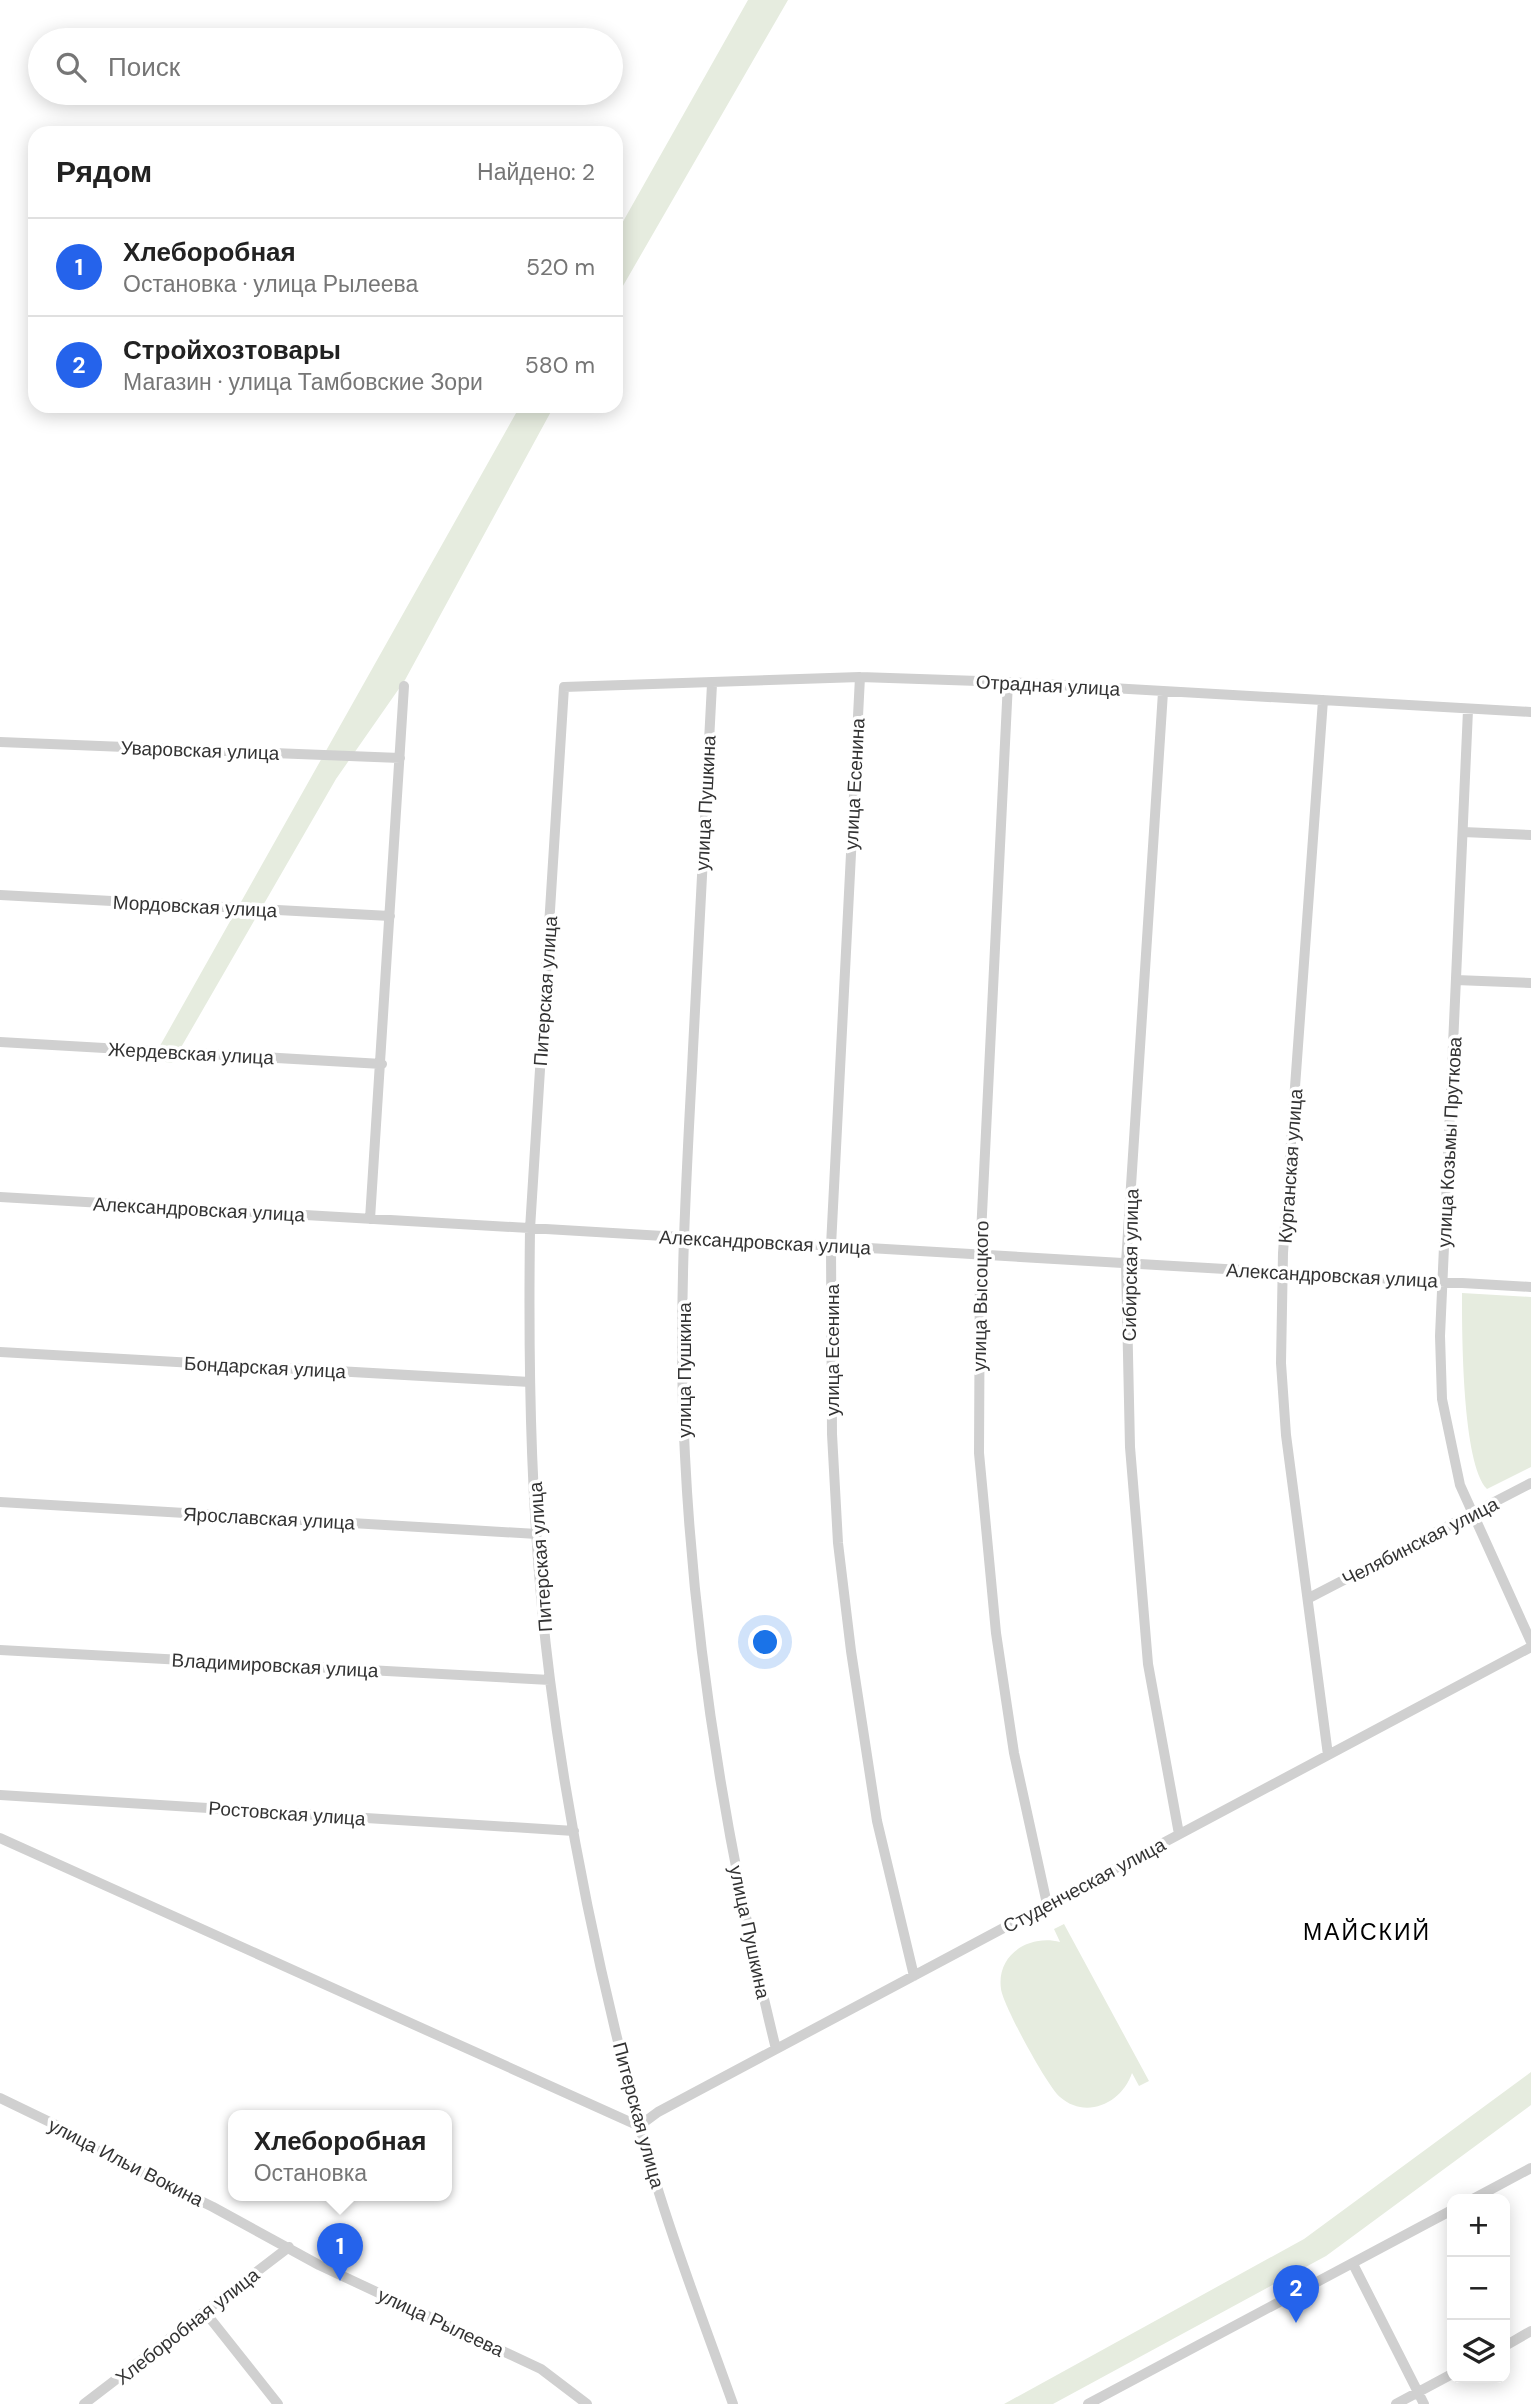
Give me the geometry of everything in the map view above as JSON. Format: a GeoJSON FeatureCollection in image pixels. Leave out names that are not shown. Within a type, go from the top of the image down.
{"type":"FeatureCollection","features":[{"type":"Feature","properties":{"kind":"street","name":"Отрадная улица"},"geometry":{"type":"LineString","coordinates":[[564,687],[860,677],[1008,682],[1531,712]]}},
{"type":"Feature","properties":{"kind":"street","name":"улица Есенина"},"geometry":{"type":"LineString","coordinates":[[860,677],[831,1246],[832,1420],[838,1543],[851,1651],[877,1821],[914,1976]]}},
{"type":"Feature","properties":{"kind":"street","name":"улица Высоцкого"},"geometry":{"type":"LineString","coordinates":[[1008,682],[980,1255],[979,1453],[996,1633],[1014,1754],[1047,1904]]}},
{"type":"Feature","properties":{"kind":"street","name":"улица Пушкина"},"geometry":{"type":"LineString","coordinates":[[712,684],[683,1237],[684,1452],[699,1639],[717,1767],[757,1973],[776,2049]]}},
{"type":"Feature","properties":{"kind":"street"},"geometry":{"type":"LineString","coordinates":[[370,1219],[404,686]]}},
{"type":"Feature","properties":{"kind":"street","name":"Питерская улица"},"geometry":{"type":"LineString","coordinates":[[564,687],[530,1228],[530,1382],[537,1534],[550,1680],[587,1906],[639,2126],[733,2404]]}},
{"type":"Feature","properties":{"kind":"street","name":"Сибирская улица"},"geometry":{"type":"LineString","coordinates":[[1163,692],[1126,1264],[1130,1447],[1148,1664],[1179,1834]]}},
{"type":"Feature","properties":{"kind":"street","name":"Курганская улица"},"geometry":{"type":"LineString","coordinates":[[1323,700],[1282,1273],[1281,1363],[1286,1435],[1310,1598],[1328,1755]]}},
{"type":"Feature","properties":{"kind":"street","name":"улица Козьмы Пруткова"},"geometry":{"type":"LineString","coordinates":[[1468,710],[1442,1282],[1443,1399],[1460,1485],[1531,1644]]}},
{"type":"Feature","properties":{"kind":"street","name":"Уваровская улица"},"geometry":{"type":"LineString","coordinates":[[0,742],[400,758]]}},
{"type":"Feature","properties":{"kind":"street"},"geometry":{"type":"LineString","coordinates":[[1463,832],[1531,835]]}},
{"type":"Feature","properties":{"kind":"street","name":"Мордовская улица"},"geometry":{"type":"LineString","coordinates":[[0,895],[390,916]]}},
{"type":"Feature","properties":{"kind":"street"},"geometry":{"type":"LineString","coordinates":[[1456,980],[1531,983]]}},
{"type":"Feature","properties":{"kind":"street","name":"Жердевская улица"},"geometry":{"type":"LineString","coordinates":[[0,1042],[382,1063]]}},
{"type":"Feature","properties":{"kind":"street","name":"Александровская улица"},"geometry":{"type":"LineString","coordinates":[[0,1198],[1531,1287]]}},
{"type":"Feature","properties":{"kind":"street","name":"Бондарская улица"},"geometry":{"type":"LineString","coordinates":[[0,1352],[530,1382]]}},
{"type":"Feature","properties":{"kind":"street","name":"Челябинская улица"},"geometry":{"type":"LineString","coordinates":[[1310,1598],[1531,1483]]}},
{"type":"Feature","properties":{"kind":"street","name":"Ярославская улица"},"geometry":{"type":"LineString","coordinates":[[0,1502],[537,1534]]}},
{"type":"Feature","properties":{"kind":"street","name":"Студенческая улица"},"geometry":{"type":"LineString","coordinates":[[639,2126],[658,2112],[1531,1644]]}},
{"type":"Feature","properties":{"kind":"street","name":"Владимировская улица"},"geometry":{"type":"LineString","coordinates":[[0,1650],[550,1680]]}},
{"type":"Feature","properties":{"kind":"street","name":"Ростовская улица"},"geometry":{"type":"LineString","coordinates":[[0,1795],[574,1831]]}},
{"type":"Feature","properties":{"kind":"street"},"geometry":{"type":"LineString","coordinates":[[0,1838],[639,2126]]}},
{"type":"Feature","properties":{"kind":"street","name":"улица Ильи Вокина"},"geometry":{"type":"LineString","coordinates":[[0,2098],[289,2247]]}},
{"type":"Feature","properties":{"kind":"street"},"geometry":{"type":"LineString","coordinates":[[1482,2194],[1531,2168]]}},
{"type":"Feature","properties":{"kind":"street"},"geometry":{"type":"LineString","coordinates":[[1088,2404],[1447,2213]]}},
{"type":"Feature","properties":{"kind":"street","name":"Хлеборобная улица"},"geometry":{"type":"LineString","coordinates":[[91,2402],[289,2247]]}},
{"type":"Feature","properties":{"kind":"street","name":"улица Рылеева"},"geometry":{"type":"LineString","coordinates":[[289,2247],[319,2265],[541,2369],[587,2404]]}},
{"type":"Feature","properties":{"kind":"street"},"geometry":{"type":"LineString","coordinates":[[1353,2264],[1424,2404]]}},
{"type":"Feature","properties":{"kind":"street"},"geometry":{"type":"LineString","coordinates":[[205,2312],[278,2404]]}},
{"type":"Feature","properties":{"kind":"street"},"geometry":{"type":"LineString","coordinates":[[1510,2343],[1531,2332]]}},
{"type":"Feature","properties":{"kind":"street"},"geometry":{"type":"LineString","coordinates":[[1396,2404],[1447,2377]]}},
{"type":"Feature","properties":{"kind":"shaded area"},"geometry":{"type":"Polygon","coordinates":[[[748,0],[788,0],[623,286],[623,222],[748,0]]]}},
{"type":"Feature","properties":{"kind":"shaded area"},"geometry":{"type":"Polygon","coordinates":[[[516,413],[550,413],[405,680],[336,779],[172,1063],[152,1060],[516,413]]]}},
{"type":"Feature","properties":{"kind":"shaded area"},"geometry":{"type":"Polygon","coordinates":[[[1462,1293],[1531,1297],[1531,1467],[1487,1489],[1479,1475],[1468,1426],[1463,1366],[1462,1293]]]}},
{"type":"Feature","properties":{"kind":"shaded area"},"geometry":{"type":"Polygon","coordinates":[[[1064,1924],[1149,2081],[1139,2086],[1132,2073],[1127,2084],[1112,2100],[1092,2107],[1070,2104],[1054,2090],[1017,2027],[1001,1989],[1004,1966],[1017,1949],[1037,1941],[1060,1942],[1054,1929],[1064,1924]]]}},
{"type":"Feature","properties":{"kind":"shaded area"},"geometry":{"type":"Polygon","coordinates":[[[1531,2072],[1531,2105],[1326,2256],[1053,2404],[1004,2404],[1304,2239],[1531,2072]]]}},
{"type":"Feature","properties":{"kind":"place","name":"Хлеборобная"},"geometry":{"type":"Point","coordinates":[340,2281]}},
{"type":"Feature","properties":{"kind":"place","name":"Стройхозтовары"},"geometry":{"type":"Point","coordinates":[1296,2323]}},
{"type":"Feature","properties":{"kind":"district","name":"МАЙСКИЙ"},"geometry":{"type":"Point","coordinates":[1367,1932]}}]}
